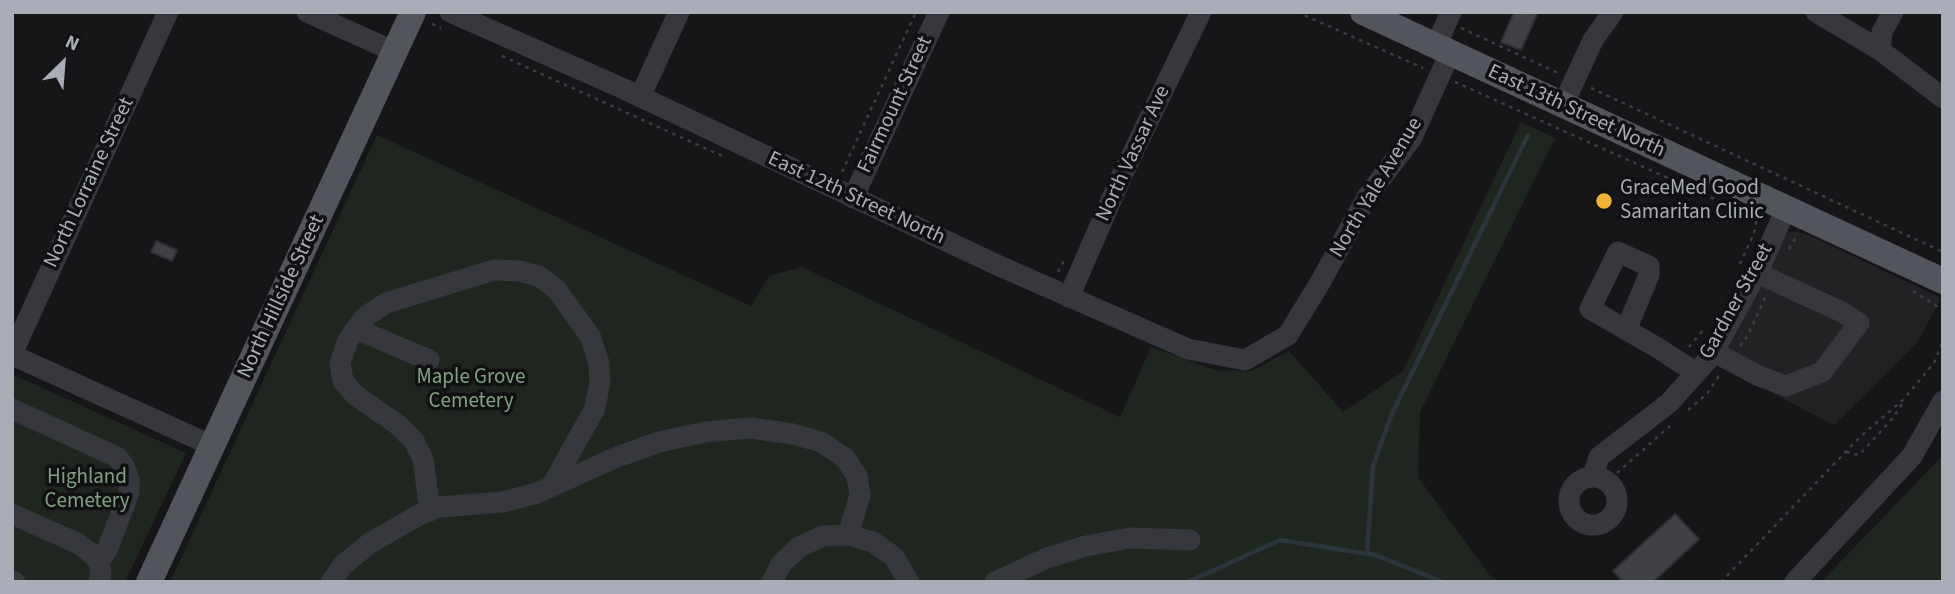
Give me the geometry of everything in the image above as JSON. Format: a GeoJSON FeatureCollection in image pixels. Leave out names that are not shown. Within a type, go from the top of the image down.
{"type":"FeatureCollection","features":[{"type":"Feature","properties":{"kind":"main road","name":"East 13th Street North"},"geometry":{"type":"LineString","coordinates":[[1363,12],[1442,58],[1563,105],[1787,225],[1943,281]]}},
{"type":"Feature","properties":{"kind":"main road","name":"North Hillside Street"},"geometry":{"type":"LineString","coordinates":[[149,582],[395,52],[422,18]]}},
{"type":"Feature","properties":{"kind":"street","name":"North Lorraine Street"},"geometry":{"type":"LineString","coordinates":[[12,355],[168,12]]}},
{"type":"Feature","properties":{"kind":"street"},"geometry":{"type":"LineString","coordinates":[[307,12],[395,52]]}},
{"type":"Feature","properties":{"kind":"street"},"geometry":{"type":"LineString","coordinates":[[640,97],[679,12]]}},
{"type":"Feature","properties":{"kind":"street","name":"Fairmount Street"},"geometry":{"type":"LineString","coordinates":[[853,198],[939,12]]}},
{"type":"Feature","properties":{"kind":"street","name":"North Vassar Ave"},"geometry":{"type":"LineString","coordinates":[[1069,296],[1122,175],[1201,12]]}},
{"type":"Feature","properties":{"kind":"street"},"geometry":{"type":"LineString","coordinates":[[1563,105],[1593,40],[1613,12]]}},
{"type":"Feature","properties":{"kind":"street"},"geometry":{"type":"LineString","coordinates":[[1816,12],[1880,50],[1943,98]]}},
{"type":"Feature","properties":{"kind":"street"},"geometry":{"type":"LineString","coordinates":[[1880,50],[1882,32],[1893,12]]}},
{"type":"Feature","properties":{"kind":"street","name":"North Yale Avenue"},"geometry":{"type":"LineString","coordinates":[[1267,347],[1288,335],[1367,197],[1411,139],[1442,58],[1449,17]]}},
{"type":"Feature","properties":{"kind":"street","name":"East 12th Street North"},"geometry":{"type":"LineString","coordinates":[[447,21],[640,97],[853,198],[1188,349],[1245,360],[1267,347]]}},
{"type":"Feature","properties":{"kind":"street","name":"Gardner Street"},"geometry":{"type":"LineString","coordinates":[[1593,476],[1599,457],[1669,403],[1714,352],[1748,270],[1787,225]]}},
{"type":"Feature","properties":{"kind":"street"},"geometry":{"type":"LineString","coordinates":[[430,511],[423,459],[414,441],[398,425],[355,395],[343,381],[340,363],[348,340],[365,317],[386,303],[494,270],[519,271],[539,276],[557,289],[590,335],[599,363],[600,382],[595,408],[551,487]]}},
{"type":"Feature","properties":{"kind":"street"},"geometry":{"type":"LineString","coordinates":[[1714,352],[1759,376],[1786,386],[1822,372],[1859,323],[1842,312],[1748,270]]}},
{"type":"Feature","properties":{"kind":"street"},"geometry":{"type":"LineString","coordinates":[[356,329],[429,360]]}},
{"type":"Feature","properties":{"kind":"street"},"geometry":{"type":"LineString","coordinates":[[1626,330],[1696,373]]}},
{"type":"Feature","properties":{"kind":"street"},"geometry":{"type":"LineString","coordinates":[[12,355],[213,446]]}},
{"type":"Feature","properties":{"kind":"street"},"geometry":{"type":"LineString","coordinates":[[1795,582],[1912,456],[1943,401]]}},
{"type":"Feature","properties":{"kind":"street"},"geometry":{"type":"LineString","coordinates":[[12,409],[117,457],[124,466],[129,479],[129,493],[99,572]]}},
{"type":"Feature","properties":{"kind":"street"},"geometry":{"type":"LineString","coordinates":[[331,582],[344,565],[370,543],[439,507],[503,502],[537,493],[617,457],[659,442],[705,432],[750,428],[793,434],[821,442],[845,458],[857,476],[860,495],[848,535]]}},
{"type":"Feature","properties":{"kind":"street"},"geometry":{"type":"LineString","coordinates":[[12,514],[78,542],[92,553],[99,572]]}},
{"type":"Feature","properties":{"kind":"street"},"geometry":{"type":"LineString","coordinates":[[769,581],[781,564],[799,547],[823,536],[848,535],[873,542],[894,557],[909,582]]}},
{"type":"Feature","properties":{"kind":"street"},"geometry":{"type":"LineString","coordinates":[[996,582],[1047,558],[1086,546],[1130,538],[1190,540]]}},
{"type":"Feature","properties":{"kind":"path"},"geometry":{"type":"LineString","coordinates":[[841,175],[916,12]]}},
{"type":"Feature","properties":{"kind":"path"},"geometry":{"type":"LineString","coordinates":[[1297,12],[1442,58],[1745,213]]}},
{"type":"Feature","properties":{"kind":"path"},"geometry":{"type":"LineString","coordinates":[[1449,17],[1574,80],[1943,251]]}},
{"type":"Feature","properties":{"kind":"path"},"geometry":{"type":"LineString","coordinates":[[422,18],[447,21]]}},
{"type":"Feature","properties":{"kind":"path"},"geometry":{"type":"LineString","coordinates":[[495,53],[722,156]]}},
{"type":"Feature","properties":{"kind":"path"},"geometry":{"type":"LineString","coordinates":[[1748,270],[1757,219],[1787,225]]}},
{"type":"Feature","properties":{"kind":"path"},"geometry":{"type":"LineString","coordinates":[[1912,290],[1943,310]]}},
{"type":"Feature","properties":{"kind":"path"},"geometry":{"type":"LineString","coordinates":[[1688,349],[1710,322]]}},
{"type":"Feature","properties":{"kind":"path"},"geometry":{"type":"LineString","coordinates":[[1846,452],[1859,455],[1893,418],[1934,363],[1943,341]]}},
{"type":"Feature","properties":{"kind":"path"},"geometry":{"type":"LineString","coordinates":[[1721,582],[1846,452],[1905,399]]}},
{"type":"Feature","properties":{"kind":"shaded area"},"geometry":{"type":"Polygon","coordinates":[[[1789,232],[1799,232],[1815,238],[1941,298],[1917,343],[1834,425],[1715,363],[1737,332],[1783,237],[1789,232]]]}},
{"type":"Feature","properties":{"kind":"green space","name":"Maple Grove Cemetery"},"geometry":{"type":"Polygon","coordinates":[[[1521,122],[1555,138],[1420,412],[1418,477],[1491,577],[1503,582],[170,582],[377,135],[751,306],[769,276],[802,267],[1120,417],[1151,347],[1215,370],[1251,371],[1289,351],[1343,412],[1403,371],[1521,122]]]}},
{"type":"Feature","properties":{"kind":"green space","name":"Highland Cemetery"},"geometry":{"type":"Polygon","coordinates":[[[12,374],[186,453],[125,582],[12,582],[12,374]]]}},
{"type":"Feature","properties":{"kind":"green space"},"geometry":{"type":"Polygon","coordinates":[[[1943,455],[1943,582],[1821,582],[1943,455]]]}},
{"type":"Feature","properties":{"kind":"building"},"geometry":{"type":"Polygon","coordinates":[[[1514,12],[1538,12],[1521,50],[1501,42],[1514,12]]]}},
{"type":"Feature","properties":{"kind":"building"},"geometry":{"type":"Polygon","coordinates":[[[156,241],[177,250],[172,261],[151,252],[156,241]]]}},
{"type":"Feature","properties":{"kind":"building"},"geometry":{"type":"Polygon","coordinates":[[[1675,514],[1699,539],[1653,582],[1623,582],[1613,571],[1675,514]]]}},
{"type":"Feature","properties":{"kind":"waterway"},"geometry":{"type":"LineString","coordinates":[[1367,553],[1373,466],[1391,416],[1528,135]]}},
{"type":"Feature","properties":{"kind":"waterway"},"geometry":{"type":"LineString","coordinates":[[1188,582],[1280,540],[1375,555],[1443,582]]}},
{"type":"Feature","properties":{"kind":"place","name":"GraceMed Good Samaritan Clinic"},"geometry":{"type":"Point","coordinates":[1604,201]}}]}
